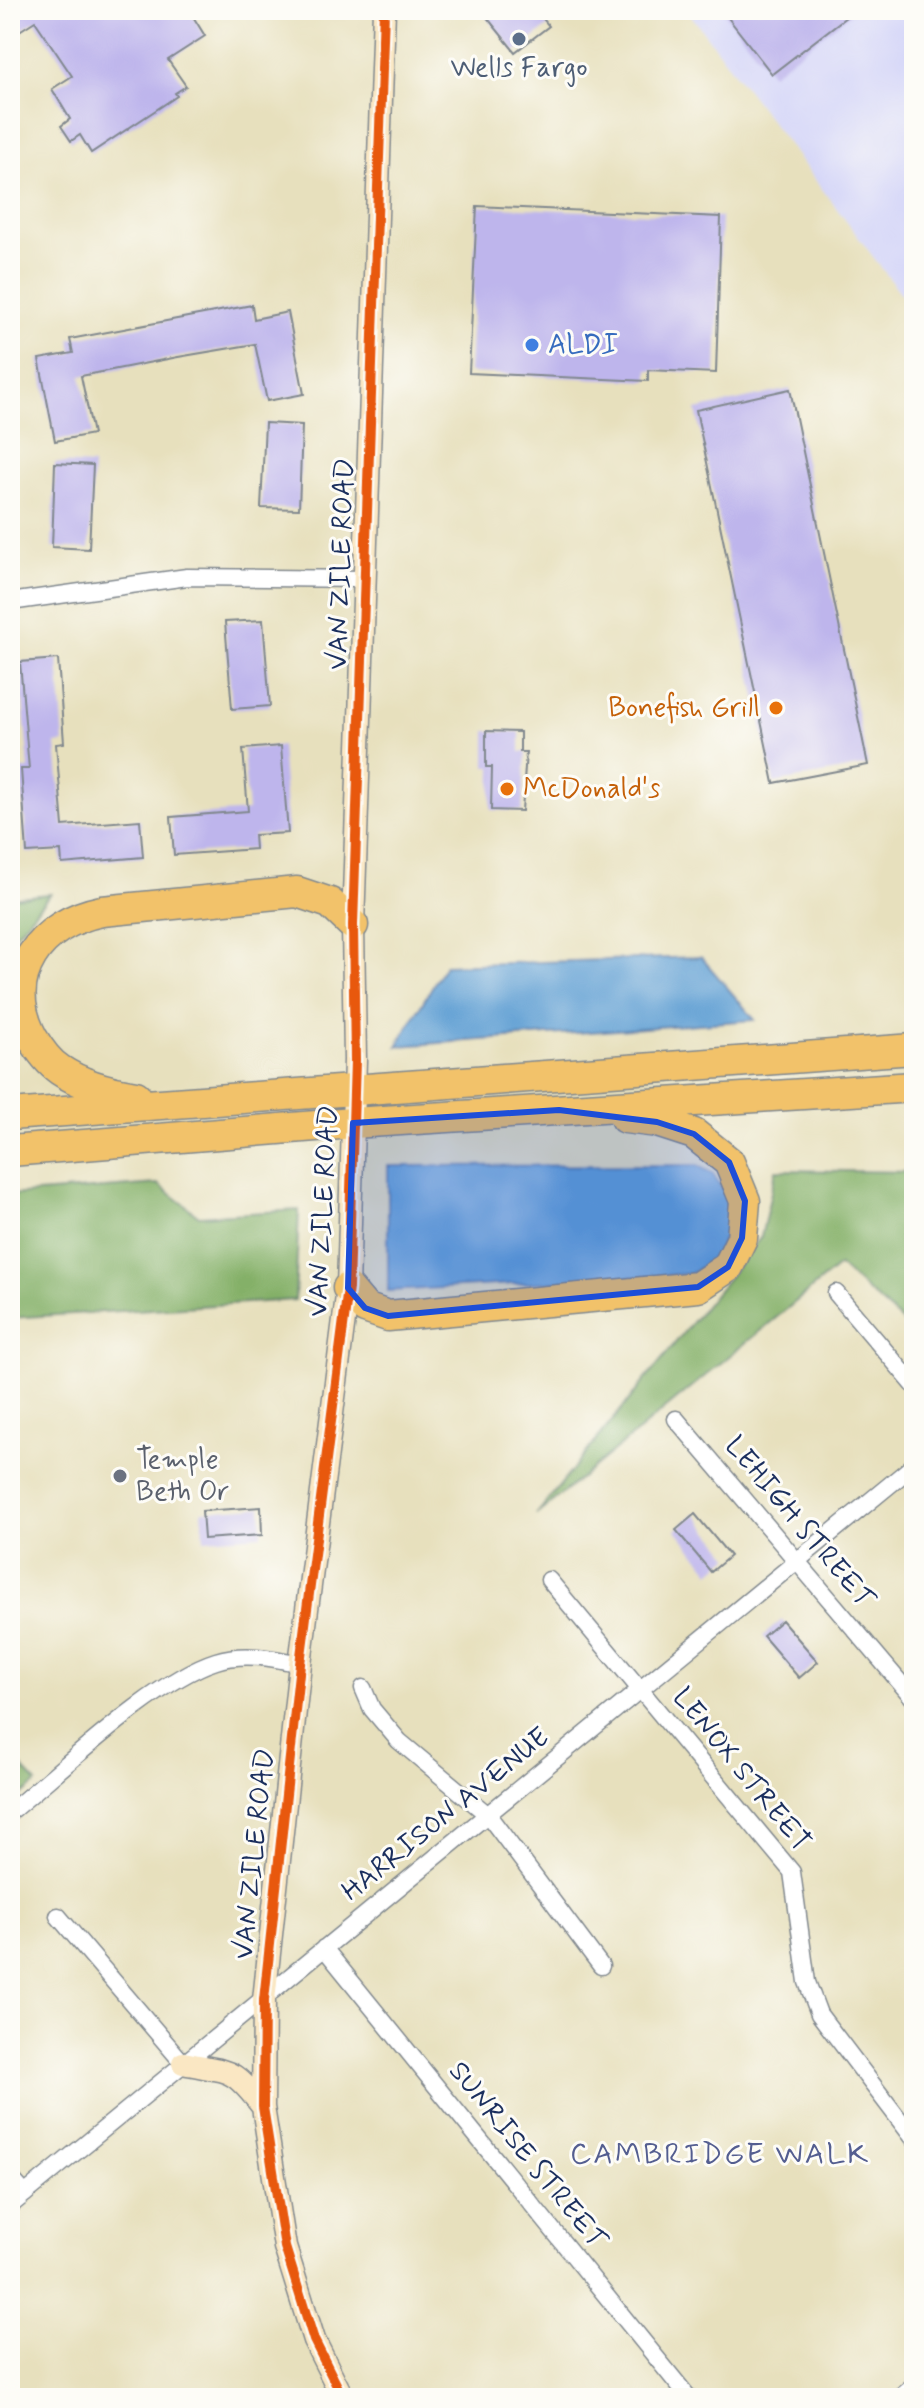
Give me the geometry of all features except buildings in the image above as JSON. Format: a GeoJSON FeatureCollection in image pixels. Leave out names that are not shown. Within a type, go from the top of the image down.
{"type":"FeatureCollection","features":[{"type":"Feature","properties":{"kind":"highway"},"geometry":{"type":"LineString","coordinates":[[174,1102],[108,1091],[59,1069],[39,1049],[21,1018],[18,998],[22,972],[35,948],[52,930],[75,916],[102,911],[297,892],[330,903],[353,925]]}},
{"type":"Feature","properties":{"kind":"highway"},"geometry":{"type":"LineString","coordinates":[[10,1115],[354,1087],[914,1049]]}},
{"type":"Feature","properties":{"kind":"highway"},"geometry":{"type":"LineString","coordinates":[[10,1151],[353,1123],[914,1087]]}},
{"type":"Feature","properties":{"kind":"highway"},"geometry":{"type":"LineString","coordinates":[[348,1288],[365,1308],[388,1316],[698,1287],[728,1267],[742,1238],[745,1201],[729,1162],[694,1134],[657,1122],[559,1110]]}},
{"type":"Feature","properties":{"kind":"street","name":"VAN ZILE ROAD"},"geometry":{"type":"LineString","coordinates":[[343,2398],[314,2340],[285,2247],[263,2107],[264,2000],[300,1664],[348,1288],[354,1087],[353,925],[384,10]]}},
{"type":"Feature","properties":{"kind":"street"},"geometry":{"type":"LineString","coordinates":[[10,602],[187,577],[366,579]]}},
{"type":"Feature","properties":{"kind":"street"},"geometry":{"type":"LineString","coordinates":[[836,1293],[914,1385]]}},
{"type":"Feature","properties":{"kind":"street","name":"LEHIGH STREET"},"geometry":{"type":"LineString","coordinates":[[676,1419],[914,1698]]}},
{"type":"Feature","properties":{"kind":"street","name":"HARRISON AVENUE"},"geometry":{"type":"LineString","coordinates":[[10,2206],[914,1465]]}},
{"type":"Feature","properties":{"kind":"street","name":"LENOX STREET"},"geometry":{"type":"LineString","coordinates":[[549,1580],[792,1872],[807,1982],[819,2014],[847,2055],[914,2139]]}},
{"type":"Feature","properties":{"kind":"street"},"geometry":{"type":"LineString","coordinates":[[10,1812],[155,1694],[193,1669],[219,1660],[262,1656],[300,1664]]}},
{"type":"Feature","properties":{"kind":"street"},"geometry":{"type":"LineString","coordinates":[[363,1688],[372,1709],[399,1741],[488,1815],[601,1966]]}},
{"type":"Feature","properties":{"kind":"street"},"geometry":{"type":"LineString","coordinates":[[58,1916],[183,2063],[227,2070],[240,2077],[263,2107]]}},
{"type":"Feature","properties":{"kind":"street","name":"SUNRISE STREET"},"geometry":{"type":"LineString","coordinates":[[324,1948],[689,2398]]}},
{"type":"Feature","properties":{"kind":"street"},"geometry":{"type":"LineString","coordinates":[[10,2177],[25,2194]]}},
{"type":"Feature","properties":{"kind":"street"},"geometry":{"type":"LineString","coordinates":[[898,2398],[914,2385]]}},
{"type":"Feature","properties":{"kind":"highlighted area"},"geometry":{"type":"Polygon","coordinates":[[[559,1110],[657,1122],[694,1134],[729,1162],[745,1201],[742,1238],[728,1267],[698,1287],[388,1316],[365,1308],[348,1288],[353,1123],[559,1110]]]}},
{"type":"Feature","properties":{"kind":"shaded area"},"geometry":{"type":"Polygon","coordinates":[[[687,10],[914,10],[914,311],[687,10]]]}},
{"type":"Feature","properties":{"kind":"green space"},"geometry":{"type":"Polygon","coordinates":[[[50,894],[10,941],[10,898],[50,894]]]}},
{"type":"Feature","properties":{"kind":"green space"},"geometry":{"type":"Polygon","coordinates":[[[776,1170],[914,1172],[914,1332],[839,1266],[536,1515],[761,1237],[776,1170]]]}},
{"type":"Feature","properties":{"kind":"green space"},"geometry":{"type":"Polygon","coordinates":[[[158,1184],[199,1216],[299,1210],[295,1300],[10,1318],[10,1195],[158,1184]]]}},
{"type":"Feature","properties":{"kind":"green space"},"geometry":{"type":"Polygon","coordinates":[[[10,1755],[37,1783],[10,1805],[10,1755]]]}},
{"type":"Feature","properties":{"kind":"water"},"geometry":{"type":"Polygon","coordinates":[[[701,957],[755,1020],[397,1046],[445,965],[701,957]]]}},
{"type":"Feature","properties":{"kind":"water"},"geometry":{"type":"Polygon","coordinates":[[[697,1165],[713,1174],[730,1201],[721,1245],[711,1260],[690,1274],[388,1291],[388,1166],[697,1165]]]}},
{"type":"Feature","properties":{"kind":"cycle path"},"geometry":{"type":"LineString","coordinates":[[343,2398],[314,2340],[285,2247],[263,2107],[264,2000],[300,1664],[348,1288],[355,1060],[353,925],[384,10]]}},
{"type":"Feature","properties":{"kind":"place","name":"Wells Fargo"},"geometry":{"type":"Point","coordinates":[519,39]}},
{"type":"Feature","properties":{"kind":"place","name":"ALDI"},"geometry":{"type":"Point","coordinates":[532,345]}},
{"type":"Feature","properties":{"kind":"place","name":"Bonefish Grill"},"geometry":{"type":"Point","coordinates":[776,708]}},
{"type":"Feature","properties":{"kind":"place","name":"McDonald's"},"geometry":{"type":"Point","coordinates":[507,789]}},
{"type":"Feature","properties":{"kind":"place","name":"Temple Beth Or"},"geometry":{"type":"Point","coordinates":[120,1476]}},
{"type":"Feature","properties":{"kind":"district","name":"CAMBRIDGE WALK"},"geometry":{"type":"Point","coordinates":[720,2154]}}]}
